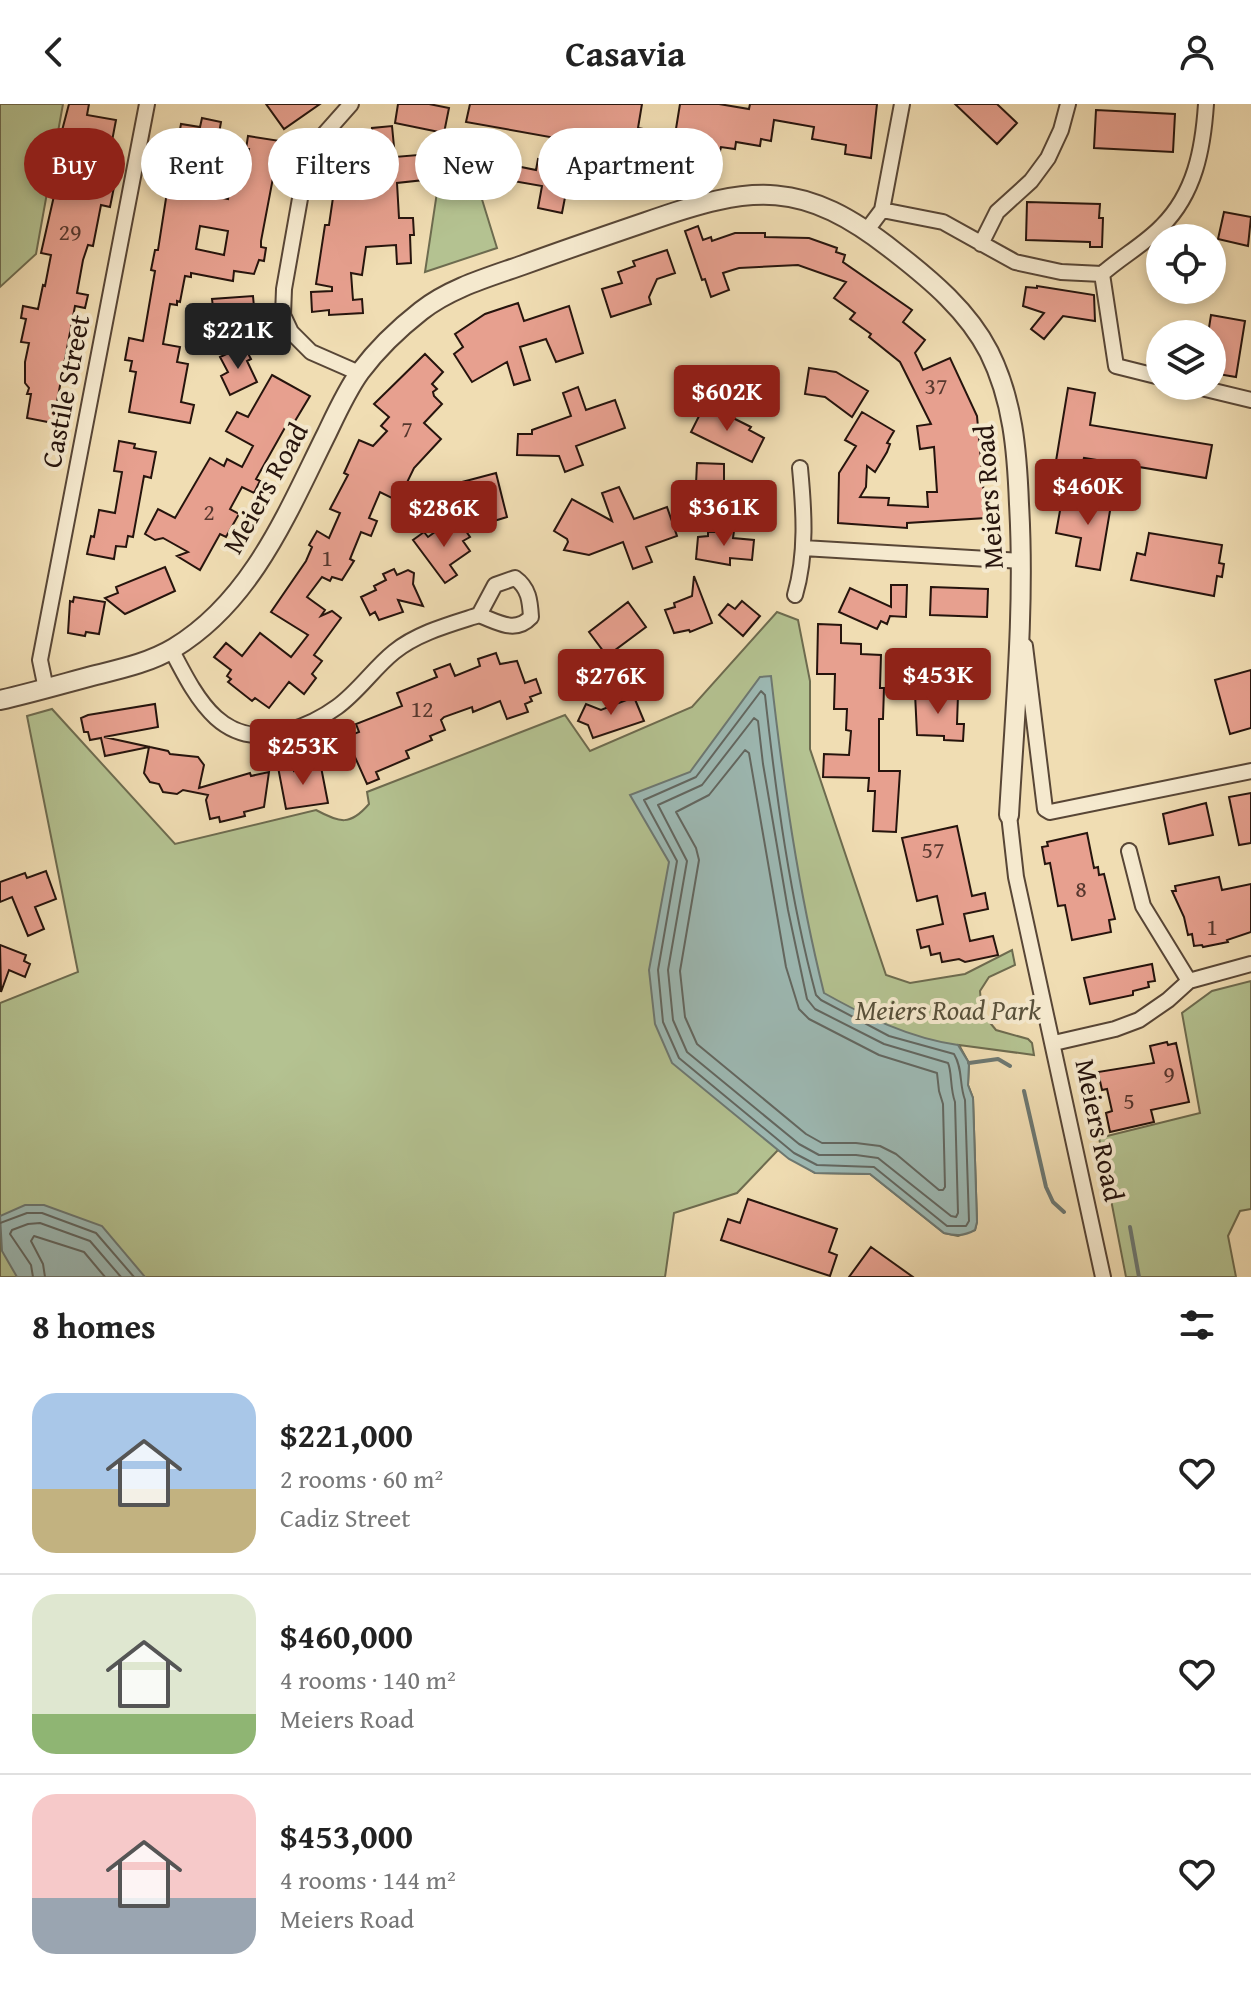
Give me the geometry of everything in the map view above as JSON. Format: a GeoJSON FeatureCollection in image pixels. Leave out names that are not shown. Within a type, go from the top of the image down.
{"type":"FeatureCollection","features":[{"type":"Feature","properties":{"kind":"street","name":"Castile Street"},"geometry":{"type":"LineString","coordinates":[[46,689],[40,660],[147,104]]}},
{"type":"Feature","properties":{"kind":"street"},"geometry":{"type":"LineString","coordinates":[[351,104],[307,159],[284,289],[283,315],[291,332],[311,352],[359,373]]}},
{"type":"Feature","properties":{"kind":"street"},"geometry":{"type":"LineString","coordinates":[[867,230],[882,210],[902,104]]}},
{"type":"Feature","properties":{"kind":"street"},"geometry":{"type":"LineString","coordinates":[[981,244],[997,212],[1031,181],[1048,158],[1061,130],[1068,104]]}},
{"type":"Feature","properties":{"kind":"street"},"geometry":{"type":"LineString","coordinates":[[882,210],[943,222],[1015,262],[1061,272],[1102,274],[1161,228],[1180,205],[1193,181],[1203,139],[1206,104]]}},
{"type":"Feature","properties":{"kind":"street","name":"Meiers Road"},"geometry":{"type":"LineString","coordinates":[[0,700],[135,665],[171,649],[205,624],[268,552],[359,373],[386,340],[427,306],[471,283],[686,208],[738,196],[780,194],[815,202],[867,230],[928,279],[970,322],[988,352],[1008,398],[1017,462],[1022,561],[1009,815],[1016,877],[1103,1277]]}},
{"type":"Feature","properties":{"kind":"street"},"geometry":{"type":"LineString","coordinates":[[1102,274],[1116,366],[1146,374]]}},
{"type":"Feature","properties":{"kind":"street"},"geometry":{"type":"LineString","coordinates":[[1226,394],[1251,400]]}},
{"type":"Feature","properties":{"kind":"street"},"geometry":{"type":"LineString","coordinates":[[795,595],[802,571],[803,548],[800,468]]}},
{"type":"Feature","properties":{"kind":"street"},"geometry":{"type":"LineString","coordinates":[[803,548],[1022,561]]}},
{"type":"Feature","properties":{"kind":"street"},"geometry":{"type":"LineString","coordinates":[[1020,605],[1045,809],[1050,812],[1251,771]]}},
{"type":"Feature","properties":{"kind":"street"},"geometry":{"type":"LineString","coordinates":[[171,649],[194,691],[215,717],[244,735],[261,737],[318,720],[339,706],[405,644],[479,615]]}},
{"type":"Feature","properties":{"kind":"street"},"geometry":{"type":"LineString","coordinates":[[1129,851],[1140,900],[1189,981]]}},
{"type":"Feature","properties":{"kind":"street"},"geometry":{"type":"LineString","coordinates":[[1054,1043],[1115,1029],[1139,1020],[1189,981],[1251,964]]}},
{"type":"Feature","properties":{"kind":"green space"},"geometry":{"type":"Polygon","coordinates":[[[0,104],[63,104],[59,128],[24,128],[24,200],[46,200],[36,254],[0,287],[0,104]]]}},
{"type":"Feature","properties":{"kind":"green space"},"geometry":{"type":"Polygon","coordinates":[[[436,200],[482,200],[497,248],[425,272],[436,200]]]}},
{"type":"Feature","properties":{"kind":"green space","name":"Meiers Road Park"},"geometry":{"type":"Polygon","coordinates":[[[777,612],[798,620],[810,681],[810,749],[886,975],[910,983],[965,974],[1012,950],[1015,965],[989,977],[980,991],[982,1013],[996,1030],[1028,1039],[1034,1055],[959,1045],[969,1063],[968,1085],[973,1098],[975,1230],[958,1236],[944,1233],[870,1174],[815,1173],[778,1150],[737,1193],[674,1213],[665,1277],[0,1277],[0,1003],[78,972],[27,716],[52,709],[175,844],[316,810],[338,820],[350,819],[369,804],[367,792],[565,715],[590,751],[692,707],[777,612]]]}},
{"type":"Feature","properties":{"kind":"green space"},"geometry":{"type":"Polygon","coordinates":[[[1251,981],[1251,1209],[1240,1211],[1228,1236],[1236,1277],[1126,1277],[1099,1138],[1200,1113],[1182,1013],[1212,991],[1251,981]]]}},
{"type":"Feature","properties":{"kind":"water"},"geometry":{"type":"Polygon","coordinates":[[[771,676],[792,835],[824,993],[889,1025],[958,1045],[969,1063],[977,1222],[975,1230],[967,1233],[944,1233],[870,1174],[815,1173],[789,1159],[672,1063],[655,1024],[649,970],[669,862],[630,795],[690,772],[760,677],[771,676]]]}},
{"type":"Feature","properties":{"kind":"water"},"geometry":{"type":"Polygon","coordinates":[[[25,1205],[44,1205],[102,1226],[145,1277],[17,1277],[2,1251],[0,1216],[25,1205]]]}},
{"type":"Feature","properties":{"kind":"building"},"geometry":{"type":"Polygon","coordinates":[[[69,104],[89,104],[87,115],[116,120],[114,128],[63,128],[69,104]]]}},
{"type":"Feature","properties":{"kind":"building"},"geometry":{"type":"Polygon","coordinates":[[[266,104],[320,104],[285,128],[266,104]]]}},
{"type":"Feature","properties":{"kind":"building"},"geometry":{"type":"Polygon","coordinates":[[[398,104],[429,104],[449,108],[445,128],[420,128],[395,123],[398,104]]]}},
{"type":"Feature","properties":{"kind":"building"},"geometry":{"type":"Polygon","coordinates":[[[470,104],[642,104],[638,128],[538,128],[538,135],[522,132],[522,128],[466,122],[470,104]]]}},
{"type":"Feature","properties":{"kind":"building"},"geometry":{"type":"Polygon","coordinates":[[[680,104],[719,104],[749,109],[750,104],[877,104],[871,158],[845,154],[846,145],[812,139],[814,127],[774,120],[771,141],[761,139],[760,146],[736,142],[735,149],[723,147],[723,128],[676,128],[680,104]]]}},
{"type":"Feature","properties":{"kind":"building"},"geometry":{"type":"Polygon","coordinates":[[[955,104],[997,104],[1017,123],[997,144],[955,104]]]}},
{"type":"Feature","properties":{"kind":"building"},"geometry":{"type":"Polygon","coordinates":[[[1096,110],[1175,114],[1173,152],[1094,148],[1096,110]]]}},
{"type":"Feature","properties":{"kind":"building"},"geometry":{"type":"Polygon","coordinates":[[[202,118],[221,122],[220,128],[180,128],[181,124],[200,127],[202,118]]]}},
{"type":"Feature","properties":{"kind":"building"},"geometry":{"type":"Polygon","coordinates":[[[252,137],[268,139],[269,200],[261,241],[261,247],[266,248],[264,261],[259,260],[254,274],[234,271],[233,281],[191,273],[191,277],[185,276],[180,302],[170,304],[163,344],[180,347],[177,362],[188,364],[181,402],[194,405],[190,423],[129,412],[136,372],[130,371],[132,361],[125,360],[129,338],[143,341],[155,271],[151,270],[155,250],[158,250],[166,200],[252,200],[252,137]],[[200,226],[196,249],[224,255],[228,231],[200,226]]]}},
{"type":"Feature","properties":{"kind":"building"},"geometry":{"type":"Polygon","coordinates":[[[415,155],[415,181],[399,183],[399,157],[415,155]]]}},
{"type":"Feature","properties":{"kind":"building"},"geometry":{"type":"Polygon","coordinates":[[[538,159],[538,185],[522,183],[522,167],[536,170],[538,159]]]}},
{"type":"Feature","properties":{"kind":"building"},"geometry":{"type":"Polygon","coordinates":[[[53,200],[111,200],[110,207],[101,205],[93,246],[88,245],[83,260],[77,293],[88,295],[85,308],[75,306],[53,423],[27,418],[31,394],[27,394],[25,362],[29,343],[21,342],[26,319],[21,318],[23,306],[38,309],[45,286],[51,255],[41,253],[53,200]]]}},
{"type":"Feature","properties":{"kind":"building"},"geometry":{"type":"Polygon","coordinates":[[[333,200],[398,200],[399,218],[413,218],[411,263],[397,264],[396,245],[366,247],[362,275],[351,273],[353,300],[362,299],[363,313],[329,315],[329,310],[312,312],[311,292],[332,291],[332,287],[316,284],[325,225],[329,225],[333,200]]]}},
{"type":"Feature","properties":{"kind":"building"},"geometry":{"type":"Polygon","coordinates":[[[539,200],[565,200],[562,213],[538,208],[539,200]]]}},
{"type":"Feature","properties":{"kind":"building"},"geometry":{"type":"Polygon","coordinates":[[[1027,202],[1100,204],[1102,247],[1090,247],[1090,242],[1026,240],[1027,202]]]}},
{"type":"Feature","properties":{"kind":"building"},"geometry":{"type":"Polygon","coordinates":[[[1224,212],[1251,217],[1248,246],[1226,241],[1226,224],[1221,224],[1224,212]]]}},
{"type":"Feature","properties":{"kind":"building"},"geometry":{"type":"Polygon","coordinates":[[[698,226],[703,240],[711,237],[712,241],[735,233],[765,233],[765,237],[809,238],[837,248],[836,252],[845,255],[843,262],[912,310],[903,322],[925,340],[915,353],[923,370],[950,358],[977,416],[986,518],[907,523],[907,528],[838,523],[839,473],[856,446],[845,440],[862,412],[894,431],[887,443],[890,444],[887,452],[875,472],[867,466],[866,487],[860,497],[889,498],[888,505],[928,507],[927,492],[937,492],[934,447],[920,449],[917,426],[931,424],[900,362],[850,319],[855,313],[834,298],[846,282],[798,265],[739,268],[723,273],[729,290],[711,297],[685,231],[698,226]]]}},
{"type":"Feature","properties":{"kind":"building"},"geometry":{"type":"Polygon","coordinates":[[[667,250],[675,273],[657,279],[649,297],[651,304],[611,317],[602,289],[622,283],[618,272],[635,266],[633,261],[667,250]]]}},
{"type":"Feature","properties":{"kind":"building"},"geometry":{"type":"Polygon","coordinates":[[[1026,287],[1094,295],[1095,321],[1063,316],[1044,339],[1031,329],[1044,313],[1023,306],[1026,287]]]}},
{"type":"Feature","properties":{"kind":"building"},"geometry":{"type":"Polygon","coordinates":[[[253,296],[256,329],[216,332],[212,299],[253,296]]]}},
{"type":"Feature","properties":{"kind":"building"},"geometry":{"type":"Polygon","coordinates":[[[518,303],[524,321],[569,306],[583,353],[556,362],[546,339],[520,347],[530,380],[514,385],[507,362],[472,382],[454,354],[463,347],[455,334],[485,314],[518,303]]]}},
{"type":"Feature","properties":{"kind":"building"},"geometry":{"type":"Polygon","coordinates":[[[1211,315],[1245,321],[1236,377],[1226,375],[1226,320],[1210,320],[1211,315]]]}},
{"type":"Feature","properties":{"kind":"building"},"geometry":{"type":"Polygon","coordinates":[[[244,346],[257,382],[230,395],[221,376],[228,372],[220,357],[244,346]]]}},
{"type":"Feature","properties":{"kind":"building"},"geometry":{"type":"Polygon","coordinates":[[[425,354],[443,372],[432,384],[437,389],[433,392],[434,396],[442,404],[424,423],[441,439],[414,468],[398,501],[380,492],[369,518],[377,521],[371,536],[361,532],[350,559],[354,561],[342,580],[332,577],[330,581],[322,577],[307,597],[325,610],[321,616],[332,611],[341,618],[314,655],[322,661],[312,674],[316,678],[304,694],[289,682],[269,708],[255,698],[252,701],[228,682],[231,679],[227,676],[231,670],[214,657],[226,643],[242,656],[260,633],[291,657],[308,635],[271,612],[306,561],[312,547],[309,545],[317,531],[329,538],[340,513],[330,509],[348,475],[344,473],[359,440],[373,446],[387,431],[381,426],[389,417],[374,404],[425,354]]]}},
{"type":"Feature","properties":{"kind":"building"},"geometry":{"type":"Polygon","coordinates":[[[809,368],[836,372],[868,391],[852,417],[825,397],[805,394],[809,368]]]}},
{"type":"Feature","properties":{"kind":"building"},"geometry":{"type":"Polygon","coordinates":[[[272,375],[310,396],[292,426],[287,424],[256,479],[260,481],[254,493],[242,487],[230,509],[239,514],[226,537],[220,534],[200,570],[177,556],[188,552],[163,538],[155,540],[145,534],[158,509],[175,518],[210,458],[224,466],[227,459],[242,467],[253,446],[226,431],[237,412],[248,417],[272,375]]]}},
{"type":"Feature","properties":{"kind":"building"},"geometry":{"type":"Polygon","coordinates":[[[578,387],[586,410],[615,400],[625,428],[576,446],[583,465],[565,472],[559,456],[517,455],[518,434],[532,434],[532,430],[571,416],[563,393],[578,387]]]}},
{"type":"Feature","properties":{"kind":"building"},"geometry":{"type":"Polygon","coordinates":[[[1068,388],[1095,393],[1090,425],[1212,445],[1206,478],[1084,458],[1082,465],[1056,461],[1068,388]]]}},
{"type":"Feature","properties":{"kind":"building"},"geometry":{"type":"Polygon","coordinates":[[[705,404],[751,427],[749,430],[764,438],[752,462],[691,432],[705,404]]]}},
{"type":"Feature","properties":{"kind":"building"},"geometry":{"type":"Polygon","coordinates":[[[119,441],[135,444],[134,448],[156,452],[151,478],[144,476],[133,537],[128,536],[126,547],[116,546],[114,559],[87,554],[99,510],[115,513],[122,472],[114,471],[119,441]]]}},
{"type":"Feature","properties":{"kind":"building"},"geometry":{"type":"Polygon","coordinates":[[[697,463],[724,464],[724,484],[736,485],[736,499],[727,499],[726,506],[695,505],[697,463]]]}},
{"type":"Feature","properties":{"kind":"building"},"geometry":{"type":"Polygon","coordinates":[[[496,473],[507,517],[494,521],[490,509],[471,514],[462,482],[496,473]]]}},
{"type":"Feature","properties":{"kind":"building"},"geometry":{"type":"Polygon","coordinates":[[[619,487],[634,519],[667,507],[677,536],[646,547],[652,562],[633,569],[623,542],[589,555],[564,550],[567,539],[554,531],[572,499],[612,521],[602,493],[619,487]]]}},
{"type":"Feature","properties":{"kind":"building"},"geometry":{"type":"Polygon","coordinates":[[[1089,489],[1113,493],[1100,570],[1076,566],[1081,538],[1056,533],[1061,505],[1085,510],[1089,489]]]}},
{"type":"Feature","properties":{"kind":"building"},"geometry":{"type":"Polygon","coordinates":[[[459,521],[470,537],[463,541],[470,551],[450,565],[457,575],[445,583],[413,540],[424,532],[428,537],[442,527],[445,531],[459,521]]]}},
{"type":"Feature","properties":{"kind":"building"},"geometry":{"type":"Polygon","coordinates":[[[716,529],[734,531],[733,538],[754,540],[752,560],[730,558],[730,565],[696,559],[698,537],[708,536],[708,532],[716,532],[716,529]]]}},
{"type":"Feature","properties":{"kind":"building"},"geometry":{"type":"Polygon","coordinates":[[[1149,533],[1222,545],[1219,563],[1224,564],[1222,577],[1217,576],[1214,596],[1131,580],[1137,553],[1145,555],[1149,533]]]}},
{"type":"Feature","properties":{"kind":"building"},"geometry":{"type":"Polygon","coordinates":[[[165,567],[175,591],[125,614],[105,598],[118,593],[116,587],[165,567]]]}},
{"type":"Feature","properties":{"kind":"building"},"geometry":{"type":"Polygon","coordinates":[[[394,569],[397,575],[408,570],[414,573],[413,584],[423,606],[398,600],[403,612],[379,620],[375,612],[370,615],[361,597],[376,590],[374,586],[386,580],[383,574],[394,569]]]}},
{"type":"Feature","properties":{"kind":"building"},"geometry":{"type":"Polygon","coordinates":[[[694,576],[712,623],[690,632],[674,633],[665,610],[692,596],[694,576]]]}},
{"type":"Feature","properties":{"kind":"building"},"geometry":{"type":"Polygon","coordinates":[[[891,585],[907,585],[906,617],[890,616],[887,624],[881,621],[877,629],[839,612],[850,588],[891,607],[891,585]]]}},
{"type":"Feature","properties":{"kind":"building"},"geometry":{"type":"Polygon","coordinates":[[[931,587],[988,589],[987,617],[930,615],[931,587]]]}},
{"type":"Feature","properties":{"kind":"building"},"geometry":{"type":"Polygon","coordinates":[[[74,597],[105,602],[99,634],[86,632],[85,636],[68,633],[70,601],[73,602],[74,597]]]}},
{"type":"Feature","properties":{"kind":"building"},"geometry":{"type":"Polygon","coordinates":[[[742,601],[760,616],[743,636],[719,615],[728,604],[735,609],[742,601]]]}},
{"type":"Feature","properties":{"kind":"building"},"geometry":{"type":"Polygon","coordinates":[[[628,602],[646,627],[607,656],[589,632],[628,602]]]}},
{"type":"Feature","properties":{"kind":"building"},"geometry":{"type":"Polygon","coordinates":[[[818,624],[841,625],[841,643],[861,644],[861,654],[881,655],[880,688],[884,688],[883,719],[879,719],[879,771],[900,771],[896,832],[873,831],[875,791],[868,791],[869,778],[823,777],[824,754],[849,755],[851,731],[846,730],[847,709],[834,709],[835,674],[817,674],[818,624]]]}},
{"type":"Feature","properties":{"kind":"building"},"geometry":{"type":"Polygon","coordinates":[[[496,653],[500,664],[517,661],[525,683],[536,679],[541,693],[530,697],[532,701],[525,704],[528,712],[507,719],[500,701],[473,712],[472,707],[444,717],[441,720],[445,730],[430,736],[432,740],[406,751],[409,758],[376,772],[379,779],[367,784],[346,737],[359,732],[356,724],[402,706],[397,693],[437,677],[434,670],[450,664],[455,676],[480,666],[478,659],[496,653]]]}},
{"type":"Feature","properties":{"kind":"building"},"geometry":{"type":"Polygon","coordinates":[[[1251,670],[1251,728],[1230,734],[1215,680],[1251,670]]]}},
{"type":"Feature","properties":{"kind":"building"},"geometry":{"type":"Polygon","coordinates":[[[915,693],[958,695],[957,724],[964,724],[963,741],[944,740],[944,736],[917,735],[915,693]]]}},
{"type":"Feature","properties":{"kind":"building"},"geometry":{"type":"Polygon","coordinates":[[[634,697],[644,721],[593,738],[588,725],[578,721],[586,704],[601,710],[634,697]]]}},
{"type":"Feature","properties":{"kind":"building"},"geometry":{"type":"Polygon","coordinates":[[[155,704],[158,727],[104,737],[168,751],[170,754],[198,757],[204,765],[199,788],[250,773],[251,776],[269,772],[264,807],[220,822],[219,817],[210,819],[206,800],[208,795],[183,790],[177,794],[163,792],[159,784],[150,782],[144,773],[149,747],[105,756],[101,738],[90,740],[88,732],[84,732],[81,718],[88,715],[155,704]]]}},
{"type":"Feature","properties":{"kind":"building"},"geometry":{"type":"Polygon","coordinates":[[[293,765],[294,771],[321,767],[328,803],[286,809],[278,767],[293,765]]]}},
{"type":"Feature","properties":{"kind":"building"},"geometry":{"type":"Polygon","coordinates":[[[1251,793],[1251,843],[1239,845],[1229,797],[1251,793]]]}},
{"type":"Feature","properties":{"kind":"building"},"geometry":{"type":"Polygon","coordinates":[[[1206,803],[1213,835],[1169,844],[1163,814],[1206,803]]]}},
{"type":"Feature","properties":{"kind":"building"},"geometry":{"type":"Polygon","coordinates":[[[957,826],[972,896],[985,893],[988,909],[964,914],[970,941],[993,936],[998,955],[965,962],[959,959],[942,962],[940,953],[931,955],[929,946],[921,948],[917,930],[943,924],[937,896],[917,901],[902,838],[957,826]]]}},
{"type":"Feature","properties":{"kind":"building"},"geometry":{"type":"Polygon","coordinates":[[[1087,833],[1094,868],[1098,867],[1099,875],[1104,874],[1115,919],[1109,920],[1111,932],[1072,940],[1065,905],[1058,906],[1050,863],[1045,864],[1042,847],[1048,846],[1047,842],[1087,833]]]}},
{"type":"Feature","properties":{"kind":"building"},"geometry":{"type":"Polygon","coordinates":[[[46,871],[56,899],[35,907],[44,929],[28,936],[12,897],[0,902],[0,882],[25,873],[27,878],[46,871]]]}},
{"type":"Feature","properties":{"kind":"building"},"geometry":{"type":"Polygon","coordinates":[[[1219,877],[1222,890],[1251,884],[1251,932],[1228,942],[1194,946],[1192,934],[1188,935],[1172,891],[1176,891],[1175,886],[1219,877]]]}},
{"type":"Feature","properties":{"kind":"building"},"geometry":{"type":"Polygon","coordinates":[[[0,945],[26,955],[24,961],[30,964],[25,977],[9,970],[1,992],[0,945]]]}},
{"type":"Feature","properties":{"kind":"building"},"geometry":{"type":"Polygon","coordinates":[[[1152,964],[1155,981],[1148,982],[1149,987],[1133,991],[1133,995],[1090,1004],[1084,978],[1152,964]]]}},
{"type":"Feature","properties":{"kind":"building"},"geometry":{"type":"Polygon","coordinates":[[[1167,1042],[1168,1045],[1176,1043],[1189,1102],[1151,1110],[1154,1122],[1110,1132],[1106,1113],[1112,1111],[1107,1089],[1102,1090],[1098,1072],[1154,1063],[1150,1046],[1167,1042]]]}},
{"type":"Feature","properties":{"kind":"building"},"geometry":{"type":"Polygon","coordinates":[[[748,1199],[837,1229],[829,1252],[837,1255],[830,1276],[721,1240],[728,1219],[740,1223],[748,1199]]]}},
{"type":"Feature","properties":{"kind":"building"},"geometry":{"type":"Polygon","coordinates":[[[871,1247],[913,1277],[849,1277],[871,1247]]]}},
{"type":"Feature","properties":{"kind":"waterway"},"geometry":{"type":"LineString","coordinates":[[969,1063],[998,1059],[1010,1066]]}},
{"type":"Feature","properties":{"kind":"waterway"},"geometry":{"type":"LineString","coordinates":[[1024,1091],[1046,1187],[1053,1202],[1064,1212]]}},
{"type":"Feature","properties":{"kind":"waterway"},"geometry":{"type":"LineString","coordinates":[[1130,1227],[1139,1277]]}}]}
